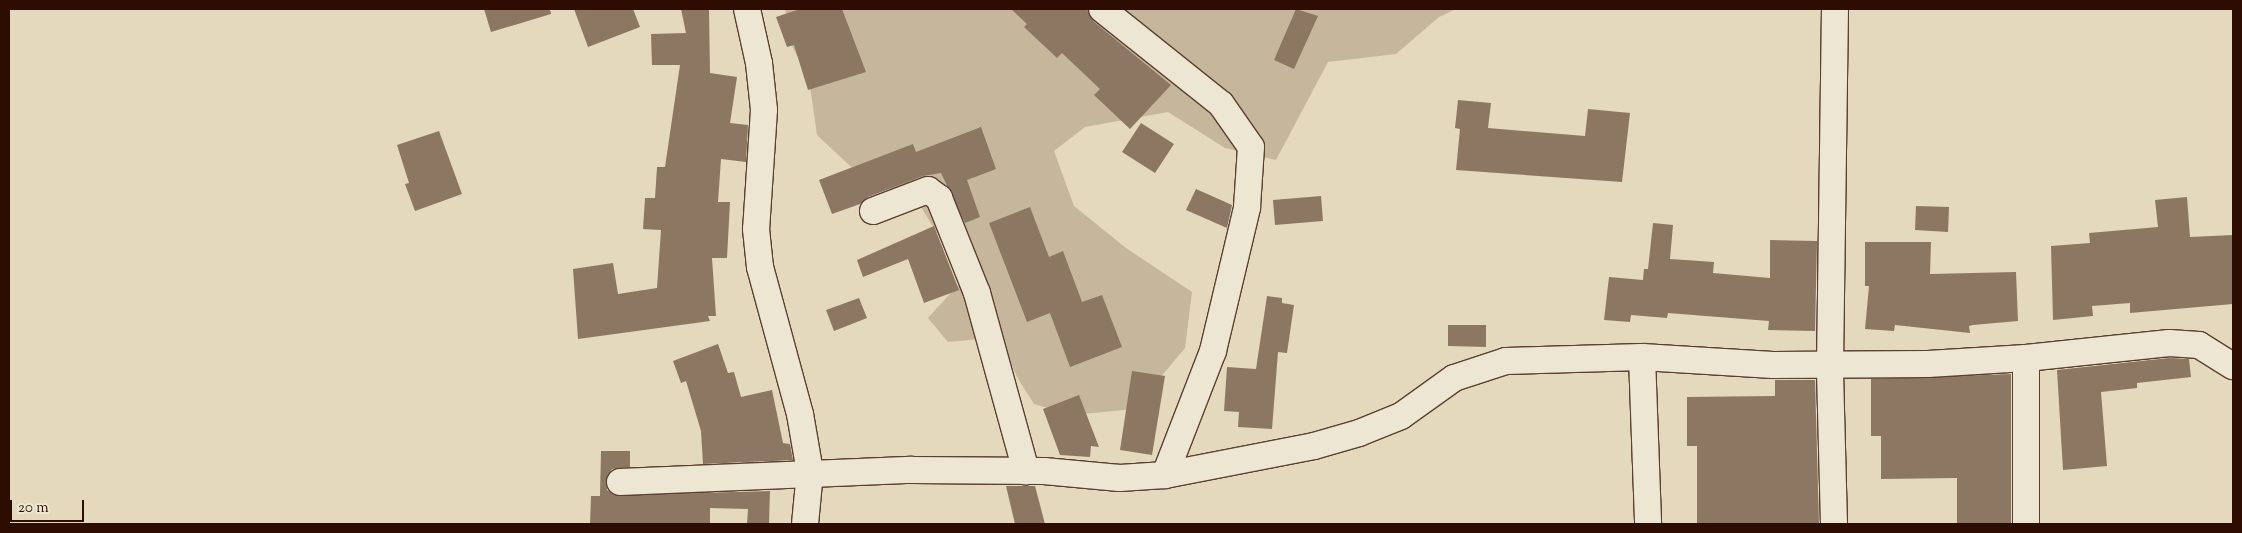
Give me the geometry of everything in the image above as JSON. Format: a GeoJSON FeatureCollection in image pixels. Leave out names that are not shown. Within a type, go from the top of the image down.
{"type":"FeatureCollection","features":[{"type":"Feature","properties":{"kind":"street"},"geometry":{"type":"LineString","coordinates":[[747,9],[759,63],[764,110],[756,229],[760,267],[800,414],[810,472],[805,524]]}},
{"type":"Feature","properties":{"kind":"street"},"geometry":{"type":"LineString","coordinates":[[1102,9],[1221,104],[1251,147],[1247,208],[1213,351],[1165,475]]}},
{"type":"Feature","properties":{"kind":"street"},"geometry":{"type":"LineString","coordinates":[[1834,524],[1830,366],[1835,9]]}},
{"type":"Feature","properties":{"kind":"street"},"geometry":{"type":"LineString","coordinates":[[873,211],[928,190],[939,198],[977,294],[1026,471]]}},
{"type":"Feature","properties":{"kind":"street"},"geometry":{"type":"LineString","coordinates":[[620,482],[810,472],[1026,471],[1120,478],[1165,475],[1314,446],[1383,425],[1401,416],[1454,378],[1486,366],[1534,359],[1642,357],[1830,366],[2026,358],[2169,342],[2200,345],[2233,366]]}},
{"type":"Feature","properties":{"kind":"street"},"geometry":{"type":"LineString","coordinates":[[1642,357],[1648,524]]}},
{"type":"Feature","properties":{"kind":"street"},"geometry":{"type":"LineString","coordinates":[[2026,358],[2026,524]]}},
{"type":"Feature","properties":{"kind":"shaded area"},"geometry":{"type":"Polygon","coordinates":[[[785,9],[1456,9],[1439,17],[1396,54],[1328,62],[1276,160],[1225,148],[1168,112],[1085,127],[1054,151],[1074,206],[1126,248],[1192,292],[1185,348],[1134,409],[1072,415],[1034,404],[1017,377],[1000,337],[948,342],[928,318],[970,272],[935,230],[915,197],[865,180],[817,135],[809,79],[792,46],[785,9]]]}},
{"type":"Feature","properties":{"kind":"building"},"geometry":{"type":"Polygon","coordinates":[[[484,9],[550,9],[551,14],[491,32],[484,9]]]}},
{"type":"Feature","properties":{"kind":"building"},"geometry":{"type":"Polygon","coordinates":[[[574,9],[633,9],[640,27],[588,47],[574,9]]]}},
{"type":"Feature","properties":{"kind":"building"},"geometry":{"type":"Polygon","coordinates":[[[681,9],[709,9],[710,73],[737,77],[730,123],[748,125],[746,162],[721,159],[718,202],[730,202],[727,258],[712,258],[716,316],[708,316],[710,321],[578,339],[573,269],[613,263],[618,294],[657,288],[661,230],[643,229],[645,198],[655,198],[657,167],[665,167],[680,65],[652,65],[651,34],[686,33],[681,9]]]}},
{"type":"Feature","properties":{"kind":"building"},"geometry":{"type":"Polygon","coordinates":[[[800,9],[842,9],[866,72],[808,90],[794,45],[787,47],[776,17],[800,9]]]}},
{"type":"Feature","properties":{"kind":"building"},"geometry":{"type":"Polygon","coordinates":[[[1011,9],[1087,9],[1093,21],[1171,85],[1130,129],[1094,95],[1100,89],[1062,53],[1057,58],[1024,27],[1027,24],[1011,9]]]}},
{"type":"Feature","properties":{"kind":"building"},"geometry":{"type":"Polygon","coordinates":[[[1296,9],[1318,16],[1294,69],[1274,60],[1296,9]]]}},
{"type":"Feature","properties":{"kind":"building"},"geometry":{"type":"Polygon","coordinates":[[[1458,100],[1491,103],[1488,128],[1585,136],[1588,109],[1630,113],[1622,182],[1456,170],[1460,129],[1455,128],[1458,100]]]}},
{"type":"Feature","properties":{"kind":"building"},"geometry":{"type":"Polygon","coordinates":[[[1141,123],[1174,144],[1155,173],[1122,152],[1141,123]]]}},
{"type":"Feature","properties":{"kind":"building"},"geometry":{"type":"Polygon","coordinates":[[[981,127],[996,169],[967,180],[980,217],[965,223],[941,173],[923,176],[868,197],[860,204],[832,214],[819,180],[913,144],[916,152],[981,127]]]}},
{"type":"Feature","properties":{"kind":"building"},"geometry":{"type":"Polygon","coordinates":[[[439,131],[462,194],[415,211],[405,184],[409,183],[397,145],[439,131]]]}},
{"type":"Feature","properties":{"kind":"building"},"geometry":{"type":"Polygon","coordinates":[[[1196,189],[1232,205],[1227,228],[1186,210],[1196,189]]]}},
{"type":"Feature","properties":{"kind":"building"},"geometry":{"type":"Polygon","coordinates":[[[1321,196],[1323,221],[1275,225],[1273,200],[1321,196]]]}},
{"type":"Feature","properties":{"kind":"building"},"geometry":{"type":"Polygon","coordinates":[[[2187,197],[2190,237],[2233,235],[2233,304],[2130,313],[2130,303],[2092,306],[2093,316],[2053,320],[2051,246],[2090,243],[2089,233],[2158,227],[2155,200],[2187,197]]]}},
{"type":"Feature","properties":{"kind":"building"},"geometry":{"type":"Polygon","coordinates":[[[1916,206],[1949,207],[1948,232],[1915,230],[1916,206]]]}},
{"type":"Feature","properties":{"kind":"building"},"geometry":{"type":"Polygon","coordinates":[[[1030,207],[1049,257],[1063,251],[1082,302],[1102,295],[1122,347],[1070,367],[1050,313],[1027,322],[989,223],[1030,207]]]}},
{"type":"Feature","properties":{"kind":"building"},"geometry":{"type":"Polygon","coordinates":[[[1653,223],[1673,225],[1670,259],[1714,262],[1713,273],[1770,278],[1770,240],[1817,241],[1815,331],[1768,330],[1769,321],[1668,313],[1667,318],[1631,315],[1630,322],[1604,320],[1609,277],[1643,280],[1644,269],[1648,269],[1653,223]]]}},
{"type":"Feature","properties":{"kind":"building"},"geometry":{"type":"Polygon","coordinates":[[[934,226],[959,290],[924,303],[908,259],[863,277],[857,260],[934,226]]]}},
{"type":"Feature","properties":{"kind":"building"},"geometry":{"type":"Polygon","coordinates":[[[1865,242],[1931,242],[1930,274],[2016,272],[2018,321],[1969,326],[1970,333],[1895,325],[1894,331],[1865,329],[1869,286],[1865,286],[1865,242]]]}},
{"type":"Feature","properties":{"kind":"building"},"geometry":{"type":"Polygon","coordinates":[[[1267,296],[1282,298],[1282,303],[1294,305],[1287,353],[1278,352],[1272,429],[1238,427],[1239,412],[1224,411],[1227,367],[1256,369],[1267,296]]]}},
{"type":"Feature","properties":{"kind":"building"},"geometry":{"type":"Polygon","coordinates":[[[859,298],[867,318],[834,331],[826,310],[859,298]]]}},
{"type":"Feature","properties":{"kind":"building"},"geometry":{"type":"Polygon","coordinates":[[[1448,325],[1486,325],[1486,347],[1448,346],[1448,325]]]}},
{"type":"Feature","properties":{"kind":"building"},"geometry":{"type":"Polygon","coordinates":[[[718,344],[728,373],[734,372],[741,397],[772,390],[783,443],[790,444],[793,460],[703,464],[701,431],[686,381],[681,383],[673,361],[718,344]]]}},
{"type":"Feature","properties":{"kind":"building"},"geometry":{"type":"Polygon","coordinates":[[[2169,358],[2189,359],[2191,377],[2137,383],[2137,388],[2101,392],[2107,466],[2063,470],[2057,370],[2169,358]]]}},
{"type":"Feature","properties":{"kind":"building"},"geometry":{"type":"Polygon","coordinates":[[[1132,371],[1165,376],[1152,455],[1120,450],[1132,371]]]}},
{"type":"Feature","properties":{"kind":"building"},"geometry":{"type":"Polygon","coordinates":[[[2011,374],[2011,524],[1957,524],[1957,478],[1881,479],[1881,436],[1871,436],[1871,379],[2011,374]]]}},
{"type":"Feature","properties":{"kind":"building"},"geometry":{"type":"Polygon","coordinates":[[[1775,380],[1815,380],[1819,524],[1697,524],[1697,446],[1687,446],[1687,397],[1775,396],[1775,380]]]}},
{"type":"Feature","properties":{"kind":"building"},"geometry":{"type":"Polygon","coordinates":[[[1079,395],[1099,447],[1091,446],[1090,457],[1060,455],[1043,409],[1079,395]]]}},
{"type":"Feature","properties":{"kind":"building"},"geometry":{"type":"Polygon","coordinates":[[[601,451],[630,451],[630,467],[612,469],[607,476],[607,490],[614,495],[770,491],[769,524],[747,524],[748,509],[710,508],[710,524],[590,524],[591,496],[600,496],[601,451]]]}},
{"type":"Feature","properties":{"kind":"building"},"geometry":{"type":"Polygon","coordinates":[[[1006,486],[1035,486],[1045,524],[1015,524],[1006,486]]]}}]}
